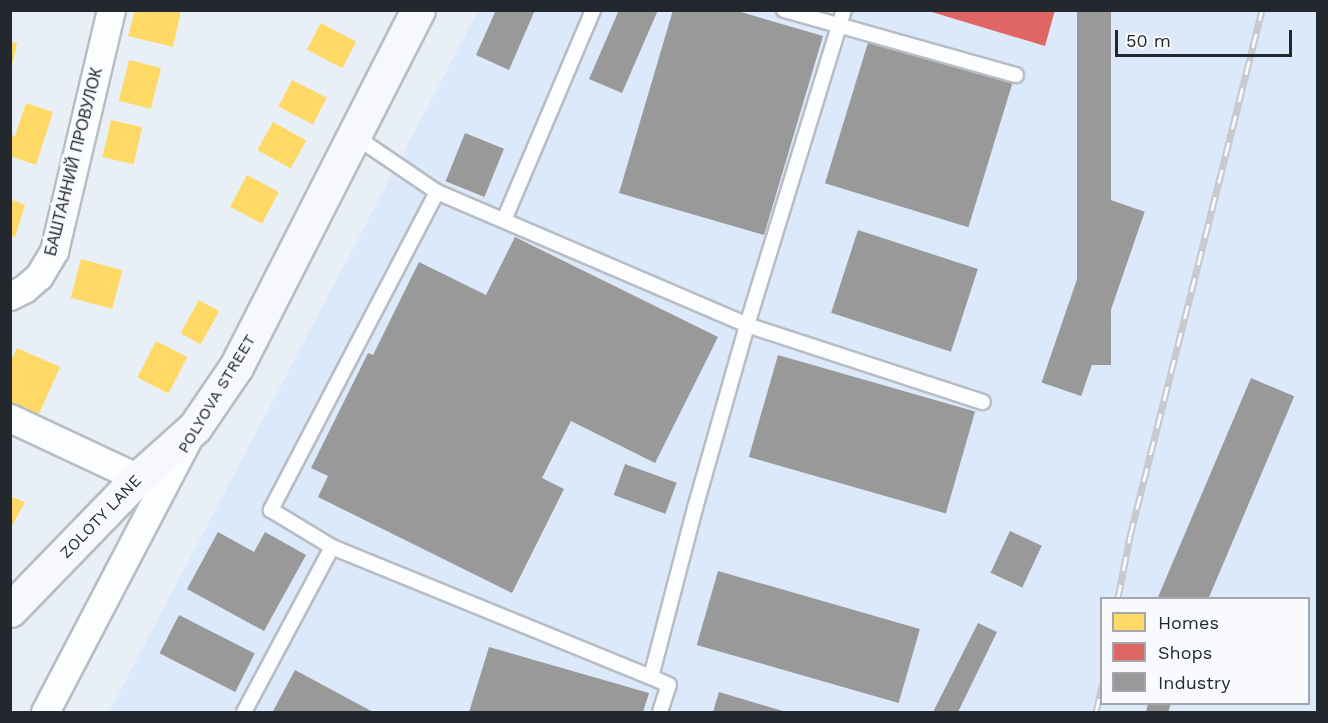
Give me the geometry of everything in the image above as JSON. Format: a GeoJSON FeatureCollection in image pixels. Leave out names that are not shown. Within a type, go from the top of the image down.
{"type":"FeatureCollection","features":[{"type":"Feature","properties":{"kind":"main road","name":"POLYOVA STREET"},"geometry":{"type":"LineString","coordinates":[[195,427],[236,367],[356,137],[418,10]]}},
{"type":"Feature","properties":{"kind":"main road","name":"ZOLOTY LANE"},"geometry":{"type":"LineString","coordinates":[[10,610],[138,478],[195,427]]}},
{"type":"Feature","properties":{"kind":"street","name":"БАШТАННИЙ ПРОВУЛОК"},"geometry":{"type":"LineString","coordinates":[[10,296],[24,289],[39,276],[54,251],[111,10]]}},
{"type":"Feature","properties":{"kind":"street"},"geometry":{"type":"LineString","coordinates":[[10,418],[138,478]]}},
{"type":"Feature","properties":{"kind":"street","name":"POLYOVA STREET"},"geometry":{"type":"LineString","coordinates":[[45,712],[195,427]]}},
{"type":"Feature","properties":{"kind":"lane"},"geometry":{"type":"LineString","coordinates":[[504,220],[593,10]]}},
{"type":"Feature","properties":{"kind":"lane"},"geometry":{"type":"LineString","coordinates":[[784,10],[1016,75]]}},
{"type":"Feature","properties":{"kind":"lane"},"geometry":{"type":"LineString","coordinates":[[651,676],[695,508],[747,325],[844,10]]}},
{"type":"Feature","properties":{"kind":"lane"},"geometry":{"type":"LineString","coordinates":[[356,137],[437,192],[747,325],[983,402]]}},
{"type":"Feature","properties":{"kind":"lane"},"geometry":{"type":"LineString","coordinates":[[437,192],[271,510],[332,547],[669,685],[660,712]]}},
{"type":"Feature","properties":{"kind":"lane"},"geometry":{"type":"LineString","coordinates":[[244,712],[332,547]]}},
{"type":"Feature","properties":{"kind":"shaded area"},"geometry":{"type":"Polygon","coordinates":[[[478,11],[1317,11],[1317,712],[109,712],[478,11]]]}},
{"type":"Feature","properties":{"kind":"building: Homes"},"geometry":{"type":"Polygon","coordinates":[[[135,10],[181,10],[173,47],[128,36],[135,10]]]}},
{"type":"Feature","properties":{"kind":"building: Homes"},"geometry":{"type":"Polygon","coordinates":[[[321,23],[356,42],[342,68],[307,49],[321,23]]]}},
{"type":"Feature","properties":{"kind":"building: Homes"},"geometry":{"type":"Polygon","coordinates":[[[10,42],[17,43],[11,70],[10,70],[10,42]]]}},
{"type":"Feature","properties":{"kind":"building: Homes"},"geometry":{"type":"Polygon","coordinates":[[[129,60],[161,68],[151,109],[119,101],[129,60]]]}},
{"type":"Feature","properties":{"kind":"building: Homes"},"geometry":{"type":"Polygon","coordinates":[[[292,80],[327,98],[313,124],[278,107],[292,80]]]}},
{"type":"Feature","properties":{"kind":"building: Homes"},"geometry":{"type":"Polygon","coordinates":[[[26,103],[53,112],[36,165],[10,156],[10,135],[15,136],[26,103]]]}},
{"type":"Feature","properties":{"kind":"building: Homes"},"geometry":{"type":"Polygon","coordinates":[[[111,120],[142,127],[134,164],[102,157],[111,120]]]}},
{"type":"Feature","properties":{"kind":"building: Homes"},"geometry":{"type":"Polygon","coordinates":[[[273,122],[306,140],[291,168],[257,150],[273,122]]]}},
{"type":"Feature","properties":{"kind":"building: Homes"},"geometry":{"type":"Polygon","coordinates":[[[247,175],[279,192],[262,224],[230,207],[247,175]]]}},
{"type":"Feature","properties":{"kind":"building: Homes"},"geometry":{"type":"Polygon","coordinates":[[[10,199],[25,205],[15,237],[10,236],[10,199]]]}},
{"type":"Feature","properties":{"kind":"building: Homes"},"geometry":{"type":"Polygon","coordinates":[[[81,259],[123,270],[112,309],[71,298],[81,259]]]}},
{"type":"Feature","properties":{"kind":"building: Homes"},"geometry":{"type":"Polygon","coordinates":[[[199,300],[219,311],[201,344],[181,333],[199,300]]]}},
{"type":"Feature","properties":{"kind":"building: Homes"},"geometry":{"type":"Polygon","coordinates":[[[156,341],[187,357],[169,393],[137,378],[156,341]]]}},
{"type":"Feature","properties":{"kind":"building: Homes"},"geometry":{"type":"Polygon","coordinates":[[[17,348],[60,367],[38,416],[10,403],[10,363],[17,348]]]}},
{"type":"Feature","properties":{"kind":"building: Homes"},"geometry":{"type":"Polygon","coordinates":[[[10,496],[25,502],[10,530],[10,496]]]}},
{"type":"Feature","properties":{"kind":"building: Shops"},"geometry":{"type":"Polygon","coordinates":[[[925,10],[1055,10],[1045,46],[925,10]]]}},
{"type":"Feature","properties":{"kind":"building: Industry"},"geometry":{"type":"Polygon","coordinates":[[[496,10],[535,10],[509,70],[476,55],[496,10]]]}},
{"type":"Feature","properties":{"kind":"building: Industry"},"geometry":{"type":"Polygon","coordinates":[[[619,10],[658,10],[622,93],[589,79],[619,10]]]}},
{"type":"Feature","properties":{"kind":"building: Industry"},"geometry":{"type":"Polygon","coordinates":[[[673,10],[734,10],[823,36],[764,235],[619,193],[673,10]]]}},
{"type":"Feature","properties":{"kind":"building: Industry"},"geometry":{"type":"Polygon","coordinates":[[[1077,10],[1111,10],[1111,365],[1077,365],[1077,10]]]}},
{"type":"Feature","properties":{"kind":"building: Industry"},"geometry":{"type":"Polygon","coordinates":[[[870,36],[1013,80],[968,227],[825,183],[870,36]]]}},
{"type":"Feature","properties":{"kind":"building: Industry"},"geometry":{"type":"Polygon","coordinates":[[[465,133],[504,149],[484,197],[446,181],[465,133]]]}},
{"type":"Feature","properties":{"kind":"building: Industry"},"geometry":{"type":"Polygon","coordinates":[[[1105,198],[1145,212],[1081,396],[1042,382],[1105,198]]]}},
{"type":"Feature","properties":{"kind":"building: Industry"},"geometry":{"type":"Polygon","coordinates":[[[858,230],[978,269],[951,352],[831,313],[858,230]]]}},
{"type":"Feature","properties":{"kind":"building: Industry"},"geometry":{"type":"Polygon","coordinates":[[[515,237],[718,337],[655,463],[571,421],[542,478],[564,489],[512,593],[318,497],[328,476],[311,468],[368,353],[373,355],[419,262],[486,295],[515,237]]]}},
{"type":"Feature","properties":{"kind":"building: Industry"},"geometry":{"type":"Polygon","coordinates":[[[778,355],[975,412],[946,513],[749,457],[778,355]]]}},
{"type":"Feature","properties":{"kind":"building: Industry"},"geometry":{"type":"Polygon","coordinates":[[[1251,378],[1294,396],[1209,597],[1158,597],[1251,378]]]}},
{"type":"Feature","properties":{"kind":"building: Industry"},"geometry":{"type":"Polygon","coordinates":[[[625,464],[677,483],[665,514],[614,495],[625,464]]]}},
{"type":"Feature","properties":{"kind":"building: Industry"},"geometry":{"type":"Polygon","coordinates":[[[1010,531],[1042,546],[1022,587],[991,573],[1010,531]]]}},
{"type":"Feature","properties":{"kind":"building: Industry"},"geometry":{"type":"Polygon","coordinates":[[[218,532],[254,552],[265,532],[306,555],[264,631],[187,589],[218,532]]]}},
{"type":"Feature","properties":{"kind":"building: Industry"},"geometry":{"type":"Polygon","coordinates":[[[718,571],[920,629],[899,703],[697,645],[718,571]]]}},
{"type":"Feature","properties":{"kind":"building: Industry"},"geometry":{"type":"Polygon","coordinates":[[[179,615],[255,654],[235,692],[159,653],[179,615]]]}},
{"type":"Feature","properties":{"kind":"building: Industry"},"geometry":{"type":"Polygon","coordinates":[[[978,623],[997,632],[958,712],[933,712],[978,623]]]}},
{"type":"Feature","properties":{"kind":"building: Industry"},"geometry":{"type":"Polygon","coordinates":[[[489,647],[649,693],[643,712],[469,712],[489,647]]]}},
{"type":"Feature","properties":{"kind":"building: Industry"},"geometry":{"type":"Polygon","coordinates":[[[295,670],[373,712],[273,711],[295,670]]]}},
{"type":"Feature","properties":{"kind":"building: Industry"},"geometry":{"type":"Polygon","coordinates":[[[719,692],[786,712],[713,712],[719,692]]]}},
{"type":"Feature","properties":{"kind":"building: Industry"},"geometry":{"type":"Polygon","coordinates":[[[1148,705],[1171,705],[1168,712],[1146,712],[1148,705]]]}},
{"type":"Feature","properties":{"kind":"railway"},"geometry":{"type":"LineString","coordinates":[[1118,597],[1130,536],[1262,10]]}},
{"type":"Feature","properties":{"kind":"railway"},"geometry":{"type":"LineString","coordinates":[[1096,712],[1100,694]]}}]}
